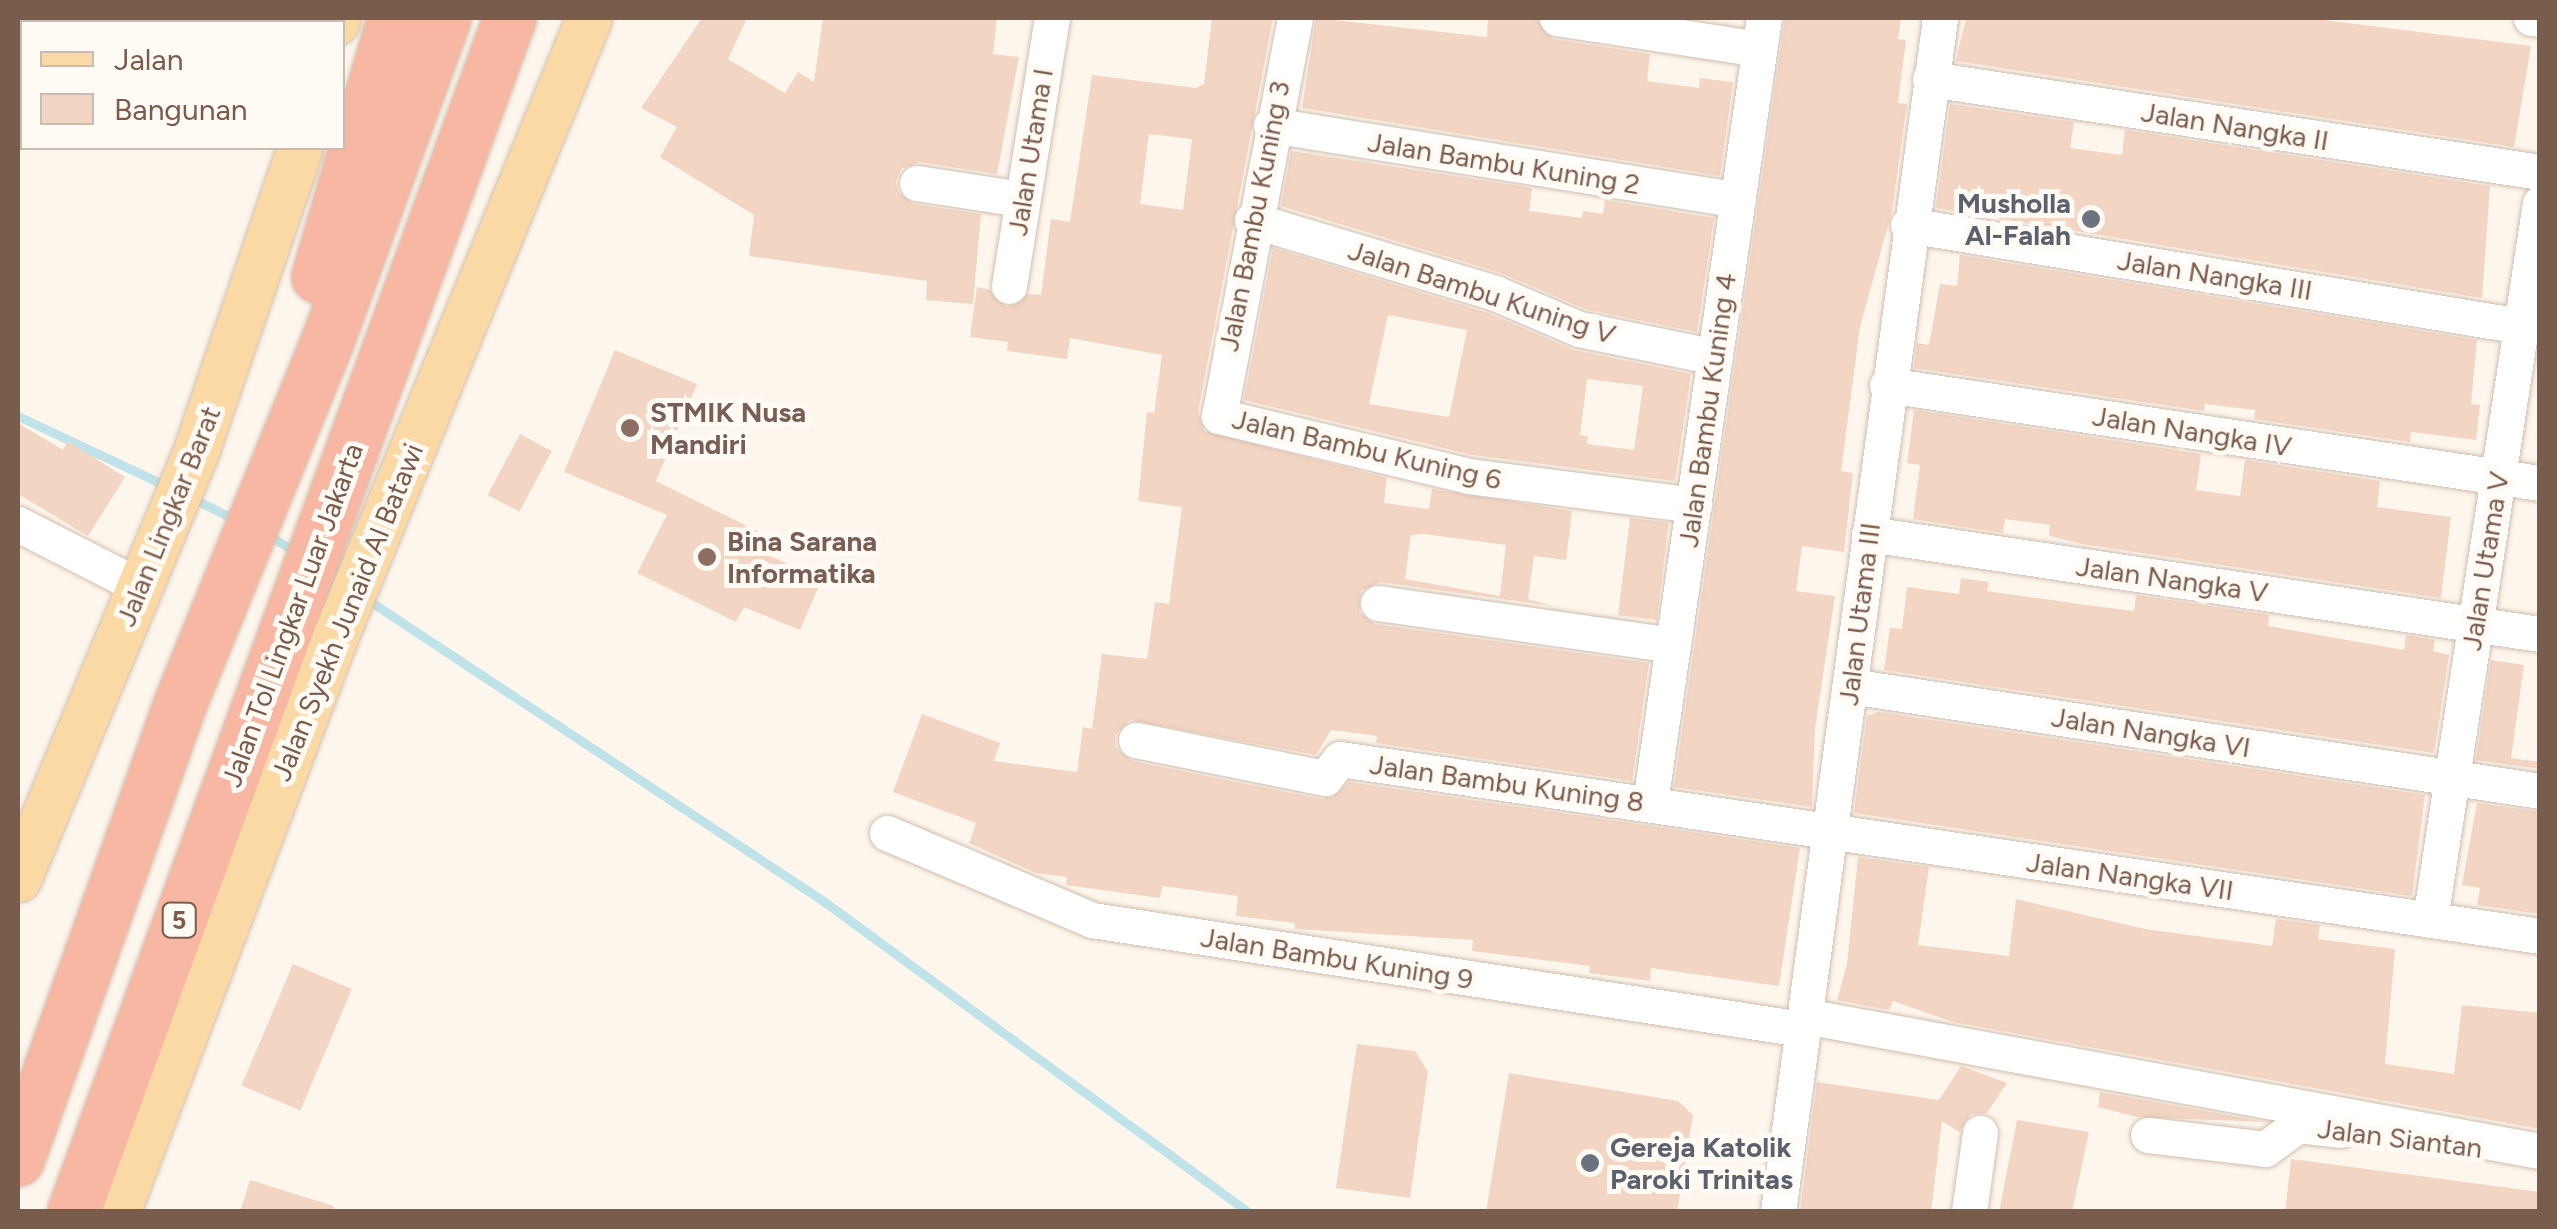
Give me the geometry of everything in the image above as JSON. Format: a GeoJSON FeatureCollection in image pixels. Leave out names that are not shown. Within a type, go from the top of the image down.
{"type":"FeatureCollection","features":[{"type":"Feature","properties":{"kind":"highway"},"geometry":{"type":"LineString","coordinates":[[329,338],[311,301],[394,18]]}},
{"type":"Feature","properties":{"kind":"highway"},"geometry":{"type":"LineString","coordinates":[[18,1160],[225,596],[329,338],[446,18]]}},
{"type":"Feature","properties":{"kind":"highway","name":"Jalan Tol Lingkar Luar Jakarta"},"geometry":{"type":"LineString","coordinates":[[74,1212],[510,18]]}},
{"type":"Feature","properties":{"kind":"main road","name":"Jalan Syekh Junaid Al Batawi"},"geometry":{"type":"LineString","coordinates":[[118,1212],[337,632],[589,18]]}},
{"type":"Feature","properties":{"kind":"main road","name":"Jalan Lingkar Barat"},"geometry":{"type":"LineString","coordinates":[[18,879],[197,448],[299,150]]}},
{"type":"Feature","properties":{"kind":"street","name":"Jalan Utama I"},"geometry":{"type":"LineString","coordinates":[[1008,286],[1052,18]]}},
{"type":"Feature","properties":{"kind":"street","name":"Jalan Bambu Kuning 3"},"geometry":{"type":"LineString","coordinates":[[1220,416],[1252,220],[1295,18]]}},
{"type":"Feature","properties":{"kind":"street"},"geometry":{"type":"LineString","coordinates":[[1557,18],[1762,33]]}},
{"type":"Feature","properties":{"kind":"street","name":"Jalan Utama III"},"geometry":{"type":"LineString","coordinates":[[1778,1212],[1831,835],[1908,225],[1940,18]]}},
{"type":"Feature","properties":{"kind":"street"},"geometry":{"type":"LineString","coordinates":[[2531,18],[2540,19]]}},
{"type":"Feature","properties":{"kind":"street","name":"Jalan Bambu Kuning 4"},"geometry":{"type":"LineString","coordinates":[[1650,803],[1762,33]]}},
{"type":"Feature","properties":{"kind":"street","name":"Jalan Nangka II"},"geometry":{"type":"LineString","coordinates":[[1930,79],[2540,172]]}},
{"type":"Feature","properties":{"kind":"street","name":"Jalan Bambu Kuning 2"},"geometry":{"type":"LineString","coordinates":[[1271,125],[1738,200]]}},
{"type":"Feature","properties":{"kind":"street"},"geometry":{"type":"LineString","coordinates":[[917,183],[1022,199]]}},
{"type":"Feature","properties":{"kind":"street","name":"Jalan Utama V"},"geometry":{"type":"LineString","coordinates":[[2430,920],[2540,202]]}},
{"type":"Feature","properties":{"kind":"street","name":"Jalan Bambu Kuning V"},"geometry":{"type":"LineString","coordinates":[[1252,220],[1495,293],[1579,329],[1715,356]]}},
{"type":"Feature","properties":{"kind":"street","name":"Jalan Nangka III"},"geometry":{"type":"LineString","coordinates":[[1908,225],[2521,326]]}},
{"type":"Feature","properties":{"kind":"street","name":"Jalan Nangka IV"},"geometry":{"type":"LineString","coordinates":[[1887,386],[2540,483]]}},
{"type":"Feature","properties":{"kind":"street","name":"Jalan Bambu Kuning 6"},"geometry":{"type":"LineString","coordinates":[[1220,416],[1469,476],[1694,505]]}},
{"type":"Feature","properties":{"kind":"street"},"geometry":{"type":"LineString","coordinates":[[18,524],[141,587]]}},
{"type":"Feature","properties":{"kind":"street","name":"Jalan Nangka V"},"geometry":{"type":"LineString","coordinates":[[1868,534],[2540,634]]}},
{"type":"Feature","properties":{"kind":"street"},"geometry":{"type":"LineString","coordinates":[[1378,603],[1673,644]]}},
{"type":"Feature","properties":{"kind":"street","name":"Jalan Nangka VI"},"geometry":{"type":"LineString","coordinates":[[1850,686],[2540,791]]}},
{"type":"Feature","properties":{"kind":"street","name":"Jalan Bambu Kuning 8"},"geometry":{"type":"LineString","coordinates":[[1136,740],[1325,778],[1340,758],[1650,803],[1831,835]]}},
{"type":"Feature","properties":{"kind":"street","name":"Jalan Bambu Kuning 9"},"geometry":{"type":"LineString","coordinates":[[887,833],[1092,920],[1804,1022],[2540,1154]]}},
{"type":"Feature","properties":{"kind":"street","name":"Jalan Nangka VII"},"geometry":{"type":"LineString","coordinates":[[1831,835],[2540,936]]}},
{"type":"Feature","properties":{"kind":"street","name":"Jalan Siantan"},"geometry":{"type":"LineString","coordinates":[[2148,1136],[2265,1149],[2298,1125],[2540,1154]]}},
{"type":"Feature","properties":{"kind":"street"},"geometry":{"type":"LineString","coordinates":[[1969,1212],[1980,1132]]}},
{"type":"Feature","properties":{"kind":"building"},"geometry":{"type":"Polygon","coordinates":[[[702,18],[747,18],[728,59],[785,93],[798,72],[814,82],[823,18],[997,18],[993,54],[1019,57],[997,174],[919,162],[901,169],[896,181],[898,192],[913,204],[981,214],[973,304],[926,300],[927,281],[749,256],[754,215],[660,157],[677,127],[641,108],[702,18]]]}},
{"type":"Feature","properties":{"kind":"building"},"geometry":{"type":"Polygon","coordinates":[[[1212,18],[1273,18],[1198,412],[1204,431],[1387,478],[1384,503],[1429,509],[1432,489],[1572,511],[1566,560],[1534,556],[1528,599],[1552,606],[1380,582],[1361,591],[1359,612],[1375,624],[1649,663],[1632,781],[1376,743],[1377,736],[1331,730],[1316,755],[1130,720],[1115,735],[1116,748],[1132,761],[1321,799],[1333,797],[1349,782],[1800,848],[1779,986],[1651,968],[1650,981],[1589,973],[1590,966],[1472,951],[1473,940],[1295,929],[1295,923],[1236,916],[1238,896],[1162,886],[1160,898],[1066,885],[1067,877],[1036,873],[969,843],[976,823],[893,792],[922,714],[1000,743],[994,761],[1077,772],[1083,727],[1092,729],[1102,654],[1147,659],[1155,602],[1169,604],[1182,507],[1138,501],[1147,412],[1154,413],[1162,355],[1070,338],[1067,359],[1007,351],[1008,342],[970,337],[977,287],[988,289],[1007,307],[1028,294],[1041,295],[1051,219],[1070,222],[1092,75],[1196,88],[1204,84],[1212,18]],[[1149,134],[1140,204],[1183,210],[1192,139],[1149,134]],[[1411,535],[1405,579],[1500,596],[1506,545],[1411,535]]]}},
{"type":"Feature","properties":{"kind":"building"},"geometry":{"type":"Polygon","coordinates":[[[1316,18],[1487,37],[1488,18],[1536,18],[1553,39],[1650,54],[1647,81],[1699,88],[1700,78],[1733,82],[1720,176],[1302,108],[1316,18]]]}},
{"type":"Feature","properties":{"kind":"building"},"geometry":{"type":"Polygon","coordinates":[[[1785,18],[1901,18],[1898,39],[1906,40],[1898,103],[1907,104],[1892,211],[1860,327],[1841,471],[1853,473],[1844,552],[1802,546],[1796,591],[1835,596],[1815,728],[1812,807],[1674,787],[1785,18]]]}},
{"type":"Feature","properties":{"kind":"building"},"geometry":{"type":"Polygon","coordinates":[[[1966,18],[2308,18],[2531,46],[2514,147],[1956,61],[1966,18]]]}},
{"type":"Feature","properties":{"kind":"building"},"geometry":{"type":"Polygon","coordinates":[[[1950,104],[2074,122],[2070,148],[2122,155],[2125,130],[2490,186],[2482,298],[1936,208],[1950,104]]]}},
{"type":"Feature","properties":{"kind":"building"},"geometry":{"type":"Polygon","coordinates":[[[1291,151],[1532,188],[1529,211],[1582,218],[1583,211],[1603,214],[1605,200],[1714,218],[1697,332],[1585,309],[1501,273],[1281,206],[1291,151]]]}},
{"type":"Feature","properties":{"kind":"building"},"geometry":{"type":"Polygon","coordinates":[[[1273,248],[1488,313],[1574,350],[1691,374],[1675,481],[1473,455],[1244,400],[1273,248]],[[1388,315],[1369,404],[1449,417],[1467,330],[1388,315]],[[1587,379],[1580,435],[1588,436],[1587,444],[1634,450],[1643,386],[1587,379]]]}},
{"type":"Feature","properties":{"kind":"building"},"geometry":{"type":"Polygon","coordinates":[[[1960,255],[2477,340],[2471,404],[2480,405],[2476,440],[2411,432],[2410,442],[2254,419],[2255,410],[2205,404],[2204,411],[1914,368],[1917,343],[1929,345],[1940,284],[1957,286],[1960,255]]]}},
{"type":"Feature","properties":{"kind":"building"},"geometry":{"type":"Polygon","coordinates":[[[615,350],[697,384],[656,481],[777,541],[770,556],[822,579],[800,630],[744,607],[736,622],[637,573],[667,515],[564,472],[615,350]]]}},
{"type":"Feature","properties":{"kind":"building"},"geometry":{"type":"Polygon","coordinates":[[[1914,410],[2201,454],[2196,490],[2240,496],[2245,460],[2380,481],[2377,507],[2451,517],[2441,598],[2082,544],[2049,536],[2050,525],[2005,519],[2003,533],[1913,519],[1920,465],[1907,463],[1914,410]]]}},
{"type":"Feature","properties":{"kind":"building"},"geometry":{"type":"Polygon","coordinates":[[[18,423],[63,450],[68,441],[125,477],[88,536],[18,494],[18,423]]]}},
{"type":"Feature","properties":{"kind":"building"},"geometry":{"type":"Polygon","coordinates":[[[520,434],[552,451],[519,512],[488,495],[520,434]]]}},
{"type":"Feature","properties":{"kind":"building"},"geometry":{"type":"Polygon","coordinates":[[[1630,518],[1669,523],[1657,620],[1618,615],[1630,518]]]}},
{"type":"Feature","properties":{"kind":"building"},"geometry":{"type":"Polygon","coordinates":[[[1961,578],[1989,582],[1987,591],[2134,611],[2136,595],[2269,615],[2268,626],[2404,650],[2406,635],[2435,640],[2433,651],[2449,655],[2434,753],[1884,670],[1890,628],[1902,629],[1907,587],[1959,594],[1961,578]]]}},
{"type":"Feature","properties":{"kind":"building"},"geometry":{"type":"Polygon","coordinates":[[[2491,660],[2524,665],[2511,758],[2540,762],[2540,769],[2476,760],[2491,660]]]}},
{"type":"Feature","properties":{"kind":"building"},"geometry":{"type":"Polygon","coordinates":[[[1878,712],[2425,795],[2412,896],[1854,813],[1867,716],[1878,712]]]}},
{"type":"Feature","properties":{"kind":"building"},"geometry":{"type":"Polygon","coordinates":[[[2477,803],[2540,812],[2540,914],[2477,905],[2480,888],[2462,885],[2477,803]]]}},
{"type":"Feature","properties":{"kind":"building"},"geometry":{"type":"Polygon","coordinates":[[[1858,857],[1929,867],[1918,945],[2009,956],[2016,899],[2145,929],[2272,946],[2276,919],[2320,925],[2318,939],[2395,949],[2385,1064],[2454,1074],[2462,1005],[2540,1013],[2540,1129],[1953,1022],[1893,1001],[1889,1010],[1837,1000],[1847,964],[1858,857]]]}},
{"type":"Feature","properties":{"kind":"building"},"geometry":{"type":"Polygon","coordinates":[[[293,964],[352,989],[300,1111],[241,1086],[293,964]]]}},
{"type":"Feature","properties":{"kind":"building"},"geometry":{"type":"Polygon","coordinates":[[[1357,1044],[1415,1051],[1428,1072],[1410,1198],[1336,1188],[1357,1044]]]}},
{"type":"Feature","properties":{"kind":"building"},"geometry":{"type":"Polygon","coordinates":[[[1961,1066],[2007,1083],[1987,1113],[1971,1114],[1959,1132],[1942,1121],[1931,1212],[1800,1212],[1817,1082],[1939,1100],[1961,1066]]]}},
{"type":"Feature","properties":{"kind":"building","name":"Gereja Katolik Paroki Trinitas"},"geometry":{"type":"Polygon","coordinates":[[[1509,1073],[1678,1101],[1693,1115],[1677,1212],[1486,1212],[1509,1073]]]}},
{"type":"Feature","properties":{"kind":"building"},"geometry":{"type":"Polygon","coordinates":[[[2100,1092],[2266,1122],[2137,1117],[2098,1107],[2100,1092]]]}},
{"type":"Feature","properties":{"kind":"building"},"geometry":{"type":"Polygon","coordinates":[[[2017,1120],[2089,1132],[2072,1212],[1999,1212],[2017,1120]]]}},
{"type":"Feature","properties":{"kind":"building"},"geometry":{"type":"Polygon","coordinates":[[[2291,1159],[2540,1192],[2540,1212],[2285,1212],[2291,1159]]]}},
{"type":"Feature","properties":{"kind":"building"},"geometry":{"type":"Polygon","coordinates":[[[250,1180],[334,1206],[333,1212],[240,1212],[250,1180]]]}},
{"type":"Feature","properties":{"kind":"waterway"},"geometry":{"type":"LineString","coordinates":[[18,416],[169,487]]}},
{"type":"Feature","properties":{"kind":"waterway"},"geometry":{"type":"LineString","coordinates":[[192,498],[236,520]]}},
{"type":"Feature","properties":{"kind":"waterway"},"geometry":{"type":"LineString","coordinates":[[268,535],[298,553]]}},
{"type":"Feature","properties":{"kind":"waterway"},"geometry":{"type":"LineString","coordinates":[[365,598],[822,900],[1248,1212]]}},
{"type":"Feature","properties":{"kind":"place","name":"Musholla Al-Falah"},"geometry":{"type":"Point","coordinates":[2091,219]}},
{"type":"Feature","properties":{"kind":"place","name":"STMIK Nusa Mandiri"},"geometry":{"type":"Point","coordinates":[630,428]}},
{"type":"Feature","properties":{"kind":"place","name":"Bina Sarana Informatika"},"geometry":{"type":"Point","coordinates":[707,557]}},
{"type":"Feature","properties":{"kind":"place","name":"Gereja Katolik Paroki Trinitas"},"geometry":{"type":"Point","coordinates":[1590,1163]}}]}
